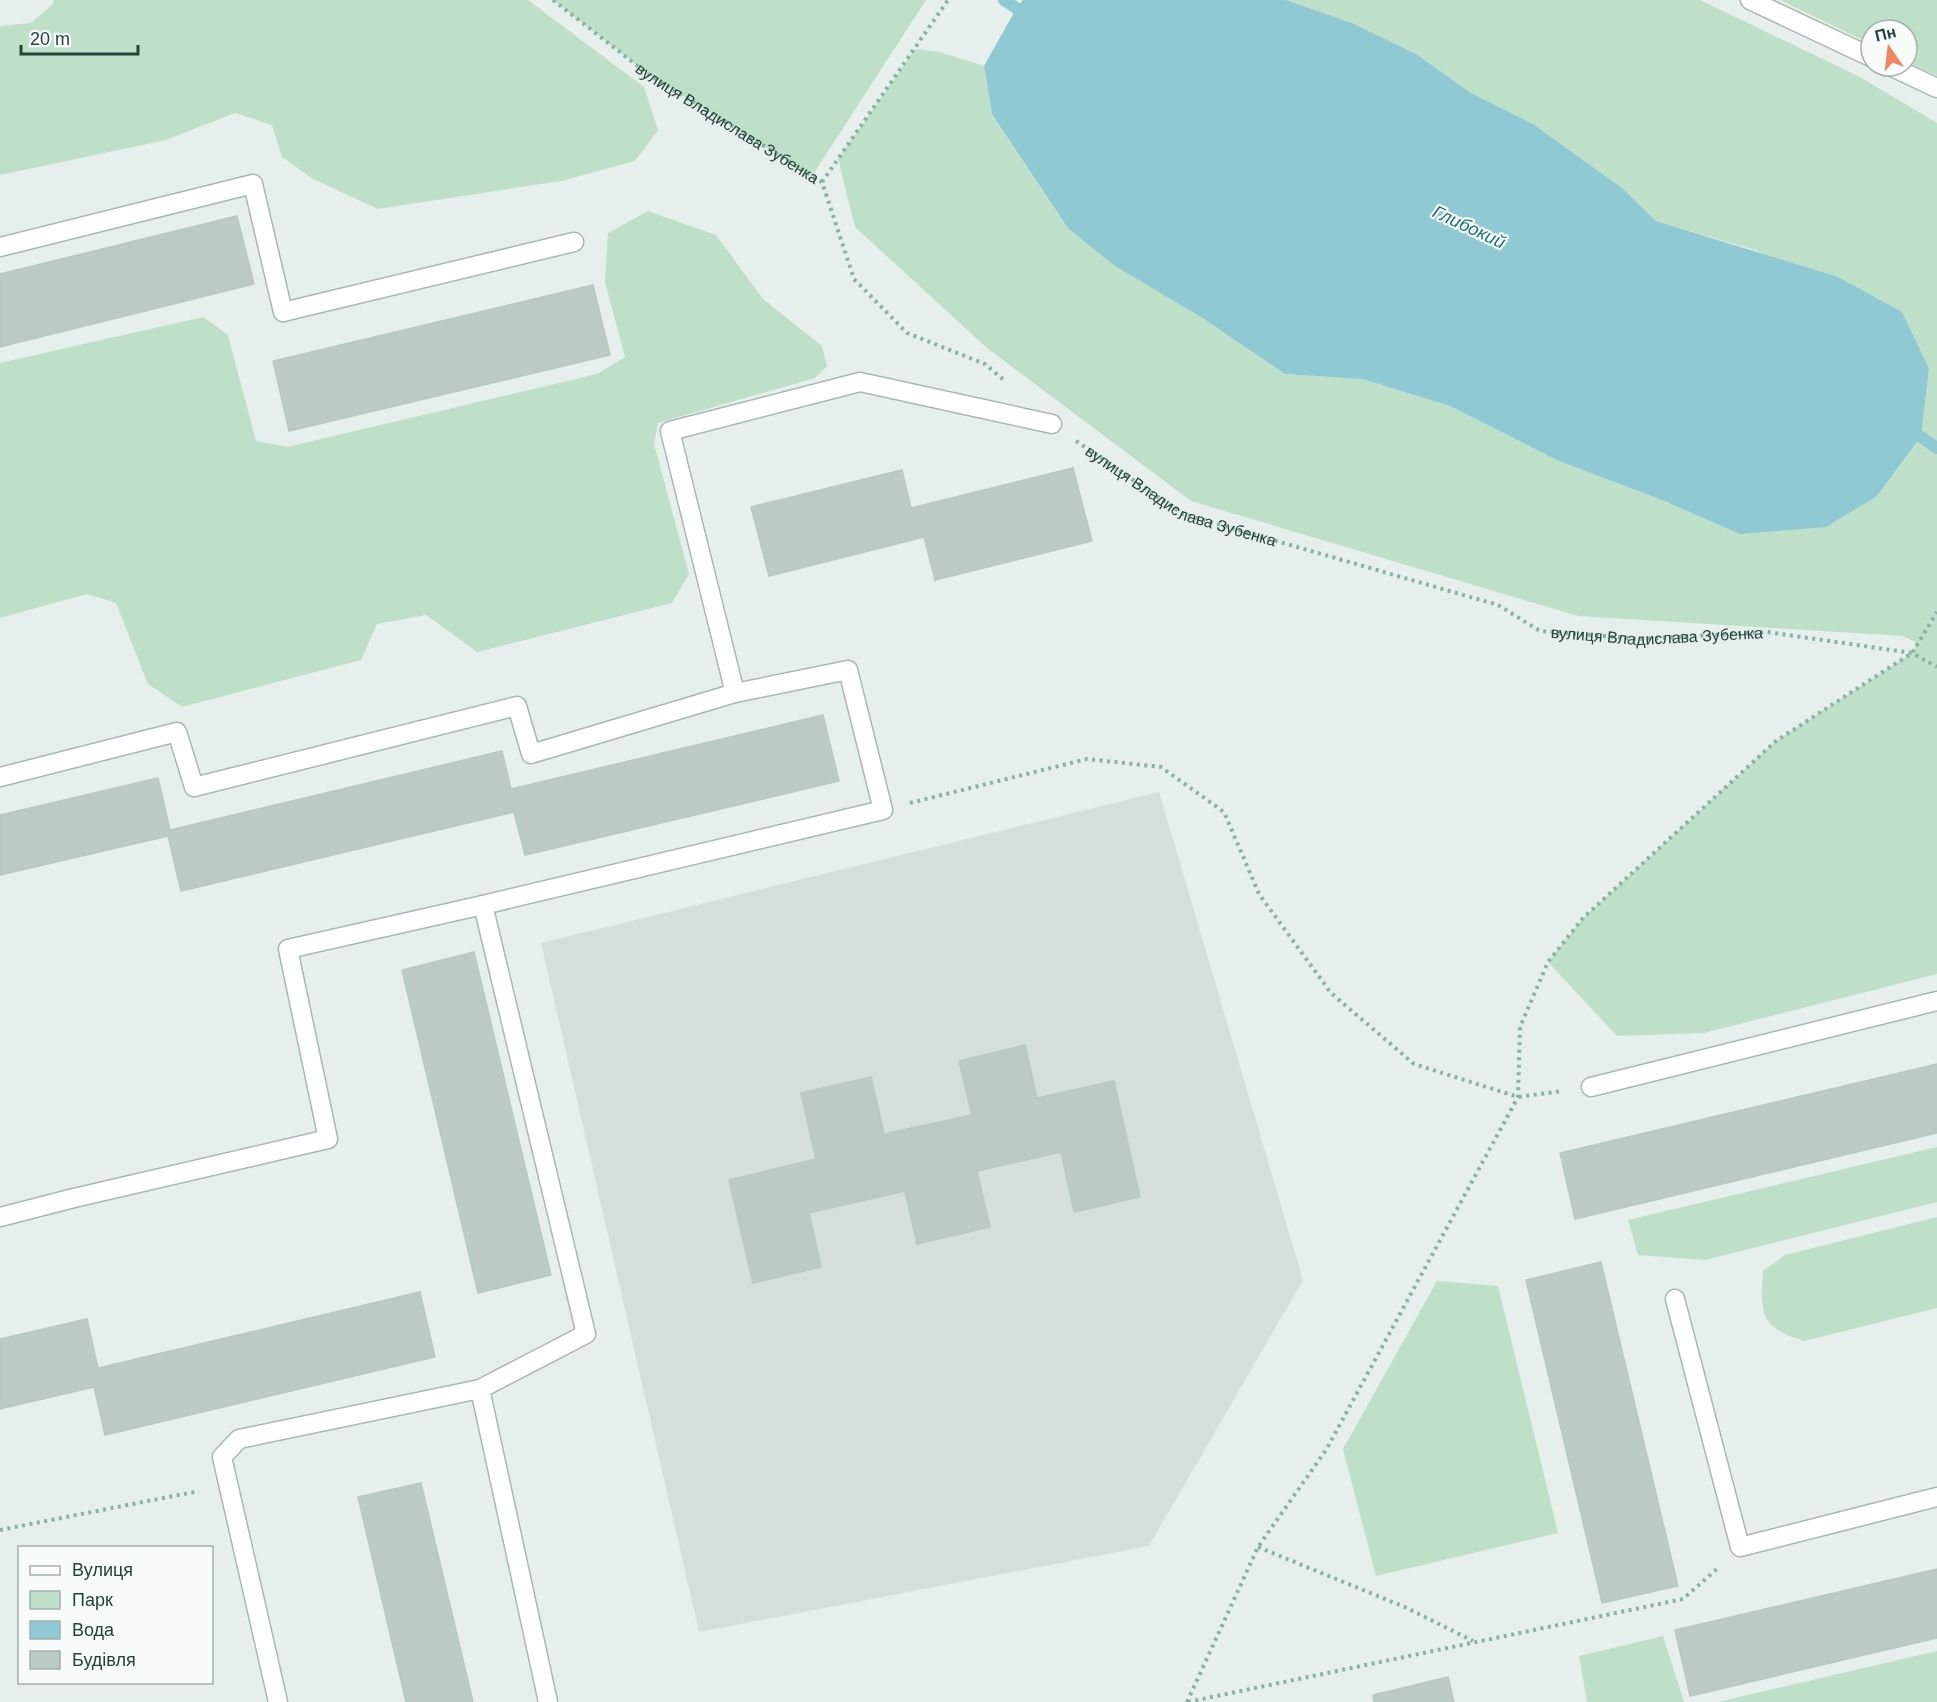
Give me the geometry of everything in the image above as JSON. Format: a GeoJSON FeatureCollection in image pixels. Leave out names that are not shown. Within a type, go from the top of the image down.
{"type":"FeatureCollection","features":[{"type":"Feature","properties":{"kind":"street"},"geometry":{"type":"LineString","coordinates":[[1750,0],[1859,51]]}},
{"type":"Feature","properties":{"kind":"street"},"geometry":{"type":"LineString","coordinates":[[1916,78],[1937,88]]}},
{"type":"Feature","properties":{"kind":"street"},"geometry":{"type":"LineString","coordinates":[[0,247],[253,184],[283,312],[574,242]]}},
{"type":"Feature","properties":{"kind":"street"},"geometry":{"type":"LineString","coordinates":[[735,693],[670,431],[860,382],[1052,424]]}},
{"type":"Feature","properties":{"kind":"street"},"geometry":{"type":"LineString","coordinates":[[0,777],[177,732],[194,787],[517,706],[531,754],[735,693],[848,670],[883,810],[288,949],[328,1139],[0,1217]]}},
{"type":"Feature","properties":{"kind":"street"},"geometry":{"type":"LineString","coordinates":[[278,1702],[222,1457],[239,1439],[480,1389],[586,1334],[483,905]]}},
{"type":"Feature","properties":{"kind":"street"},"geometry":{"type":"LineString","coordinates":[[1591,1087],[1937,1001]]}},
{"type":"Feature","properties":{"kind":"street"},"geometry":{"type":"LineString","coordinates":[[1675,1299],[1740,1547],[1937,1497]]}},
{"type":"Feature","properties":{"kind":"street"},"geometry":{"type":"LineString","coordinates":[[480,1389],[548,1702]]}},
{"type":"Feature","properties":{"kind":"path","name":"вулиця Владислава Зубенка"},"geometry":{"type":"LineString","coordinates":[[553,0],[648,74],[822,182],[854,279],[907,333],[985,364],[1010,386]]}},
{"type":"Feature","properties":{"kind":"path"},"geometry":{"type":"LineString","coordinates":[[822,182],[948,0]]}},
{"type":"Feature","properties":{"kind":"path","name":"вулиця Владислава Зубенка"},"geometry":{"type":"LineString","coordinates":[[1052,424],[1183,514],[1498,605],[1540,631],[1640,639],[1767,632],[1912,653],[1937,667]]}},
{"type":"Feature","properties":{"kind":"path"},"geometry":{"type":"LineString","coordinates":[[1187,1702],[1258,1547],[1326,1450],[1518,1097],[1520,1027],[1548,962],[1583,918],[1776,741],[1912,653],[1937,612]]}},
{"type":"Feature","properties":{"kind":"path"},"geometry":{"type":"LineString","coordinates":[[883,810],[1087,759],[1161,767],[1224,812],[1259,894],[1331,993],[1414,1064],[1518,1097],[1591,1087]]}},
{"type":"Feature","properties":{"kind":"path"},"geometry":{"type":"LineString","coordinates":[[0,1530],[229,1485]]}},
{"type":"Feature","properties":{"kind":"path"},"geometry":{"type":"LineString","coordinates":[[1258,1547],[1407,1608],[1473,1641]]}},
{"type":"Feature","properties":{"kind":"path"},"geometry":{"type":"LineString","coordinates":[[1187,1702],[1683,1599],[1740,1547]]}},
{"type":"Feature","properties":{"kind":"shaded area"},"geometry":{"type":"Polygon","coordinates":[[[1159,792],[1303,1280],[1149,1546],[699,1632],[541,943],[1159,792]]]}},
{"type":"Feature","properties":{"kind":"green space"},"geometry":{"type":"Polygon","coordinates":[[[53,0],[528,0],[644,87],[658,130],[635,161],[561,181],[378,209],[313,179],[282,157],[272,125],[235,113],[166,140],[0,175],[0,26],[31,23],[53,4],[53,0]]]}},
{"type":"Feature","properties":{"kind":"green space"},"geometry":{"type":"Polygon","coordinates":[[[553,0],[926,0],[812,176],[648,74],[553,0]]]}},
{"type":"Feature","properties":{"kind":"green space"},"geometry":{"type":"Polygon","coordinates":[[[1286,0],[1700,0],[1859,77],[1937,123],[1937,974],[1704,1033],[1617,1036],[1548,962],[1583,918],[1776,741],[1912,653],[1917,643],[1903,636],[1578,616],[1191,501],[987,348],[855,227],[838,159],[915,49],[940,52],[984,66],[992,114],[1156,289],[1285,374],[1362,379],[1450,406],[1559,461],[1662,500],[1740,534],[1877,496],[1921,438],[1929,369],[1758,251],[1656,221],[1622,188],[1533,124],[1471,93],[1416,54],[1352,23],[1286,0]]]}},
{"type":"Feature","properties":{"kind":"green space"},"geometry":{"type":"Polygon","coordinates":[[[1780,0],[1937,0],[1937,76],[1919,68],[1919,18],[1859,18],[1859,38],[1780,0]]]}},
{"type":"Feature","properties":{"kind":"green space"},"geometry":{"type":"Polygon","coordinates":[[[648,211],[716,235],[763,299],[822,346],[827,366],[815,378],[658,423],[654,444],[689,574],[672,603],[477,652],[426,615],[377,624],[361,660],[182,707],[148,684],[116,603],[87,594],[0,618],[0,363],[203,317],[228,335],[256,441],[287,447],[597,374],[625,357],[605,282],[608,233],[648,211]]]}},
{"type":"Feature","properties":{"kind":"green space"},"geometry":{"type":"Polygon","coordinates":[[[1937,1147],[1937,1202],[1705,1260],[1638,1255],[1628,1220],[1937,1147]]]}},
{"type":"Feature","properties":{"kind":"green space"},"geometry":{"type":"Polygon","coordinates":[[[1937,1217],[1937,1308],[1804,1341],[1779,1330],[1766,1317],[1762,1298],[1763,1271],[1785,1255],[1937,1217]]]}},
{"type":"Feature","properties":{"kind":"green space"},"geometry":{"type":"Polygon","coordinates":[[[1437,1281],[1498,1286],[1558,1533],[1376,1576],[1343,1449],[1437,1281]]]}},
{"type":"Feature","properties":{"kind":"green space"},"geometry":{"type":"Polygon","coordinates":[[[1663,1636],[1684,1702],[1587,1702],[1579,1656],[1663,1636]]]}},
{"type":"Feature","properties":{"kind":"green space"},"geometry":{"type":"Polygon","coordinates":[[[1937,1651],[1937,1702],[1718,1702],[1937,1651]]]}},
{"type":"Feature","properties":{"kind":"water"},"geometry":{"type":"Polygon","coordinates":[[[1023,0],[1286,0],[1352,23],[1416,54],[1471,93],[1533,124],[1622,188],[1656,221],[1838,277],[1902,312],[1929,369],[1921,437],[1877,496],[1826,527],[1740,534],[1662,500],[1559,461],[1450,406],[1362,379],[1285,374],[1201,317],[1115,266],[1068,228],[992,114],[984,66],[1023,0]]]}},
{"type":"Feature","properties":{"kind":"building"},"geometry":{"type":"Polygon","coordinates":[[[237,216],[254,284],[0,347],[0,274],[237,216]]]}},
{"type":"Feature","properties":{"kind":"building"},"geometry":{"type":"Polygon","coordinates":[[[593,285],[610,355],[289,431],[273,361],[593,285]]]}},
{"type":"Feature","properties":{"kind":"building"},"geometry":{"type":"Polygon","coordinates":[[[1073,468],[1092,541],[935,580],[924,537],[769,576],[751,507],[902,470],[911,508],[1073,468]]]}},
{"type":"Feature","properties":{"kind":"building"},"geometry":{"type":"Polygon","coordinates":[[[823,715],[839,781],[525,855],[514,812],[181,891],[168,836],[0,875],[0,815],[158,778],[170,830],[502,751],[511,789],[823,715]]]}},
{"type":"Feature","properties":{"kind":"building"},"geometry":{"type":"Polygon","coordinates":[[[474,952],[551,1275],[478,1293],[402,970],[474,952]]]}},
{"type":"Feature","properties":{"kind":"building"},"geometry":{"type":"Polygon","coordinates":[[[1025,1045],[1037,1098],[1114,1081],[1140,1197],[1074,1212],[1061,1152],[977,1171],[990,1227],[917,1244],[905,1191],[809,1213],[821,1267],[753,1283],[729,1180],[816,1159],[801,1093],[871,1077],[884,1134],[972,1115],[959,1061],[1025,1045]]]}},
{"type":"Feature","properties":{"kind":"building"},"geometry":{"type":"Polygon","coordinates":[[[1937,1064],[1937,1133],[1575,1219],[1560,1153],[1937,1064]]]}},
{"type":"Feature","properties":{"kind":"building"},"geometry":{"type":"Polygon","coordinates":[[[1601,1262],[1678,1586],[1602,1603],[1526,1280],[1601,1262]]]}},
{"type":"Feature","properties":{"kind":"building"},"geometry":{"type":"Polygon","coordinates":[[[420,1292],[435,1357],[105,1435],[94,1387],[0,1409],[0,1339],[87,1319],[98,1368],[420,1292]]]}},
{"type":"Feature","properties":{"kind":"building"},"geometry":{"type":"Polygon","coordinates":[[[421,1483],[473,1702],[406,1702],[358,1497],[421,1483]]]}},
{"type":"Feature","properties":{"kind":"building"},"geometry":{"type":"Polygon","coordinates":[[[1937,1569],[1937,1638],[1690,1696],[1675,1630],[1937,1569]]]}},
{"type":"Feature","properties":{"kind":"building"},"geometry":{"type":"Polygon","coordinates":[[[1448,1677],[1454,1702],[1374,1702],[1373,1695],[1448,1677]]]}},
{"type":"Feature","properties":{"kind":"waterway","name":"Глибокий"},"geometry":{"type":"LineString","coordinates":[[1004,0],[1030,17]]}},
{"type":"Feature","properties":{"kind":"waterway","name":"Глибокий"},"geometry":{"type":"LineString","coordinates":[[1907,432],[1921,437],[1937,448]]}}]}
